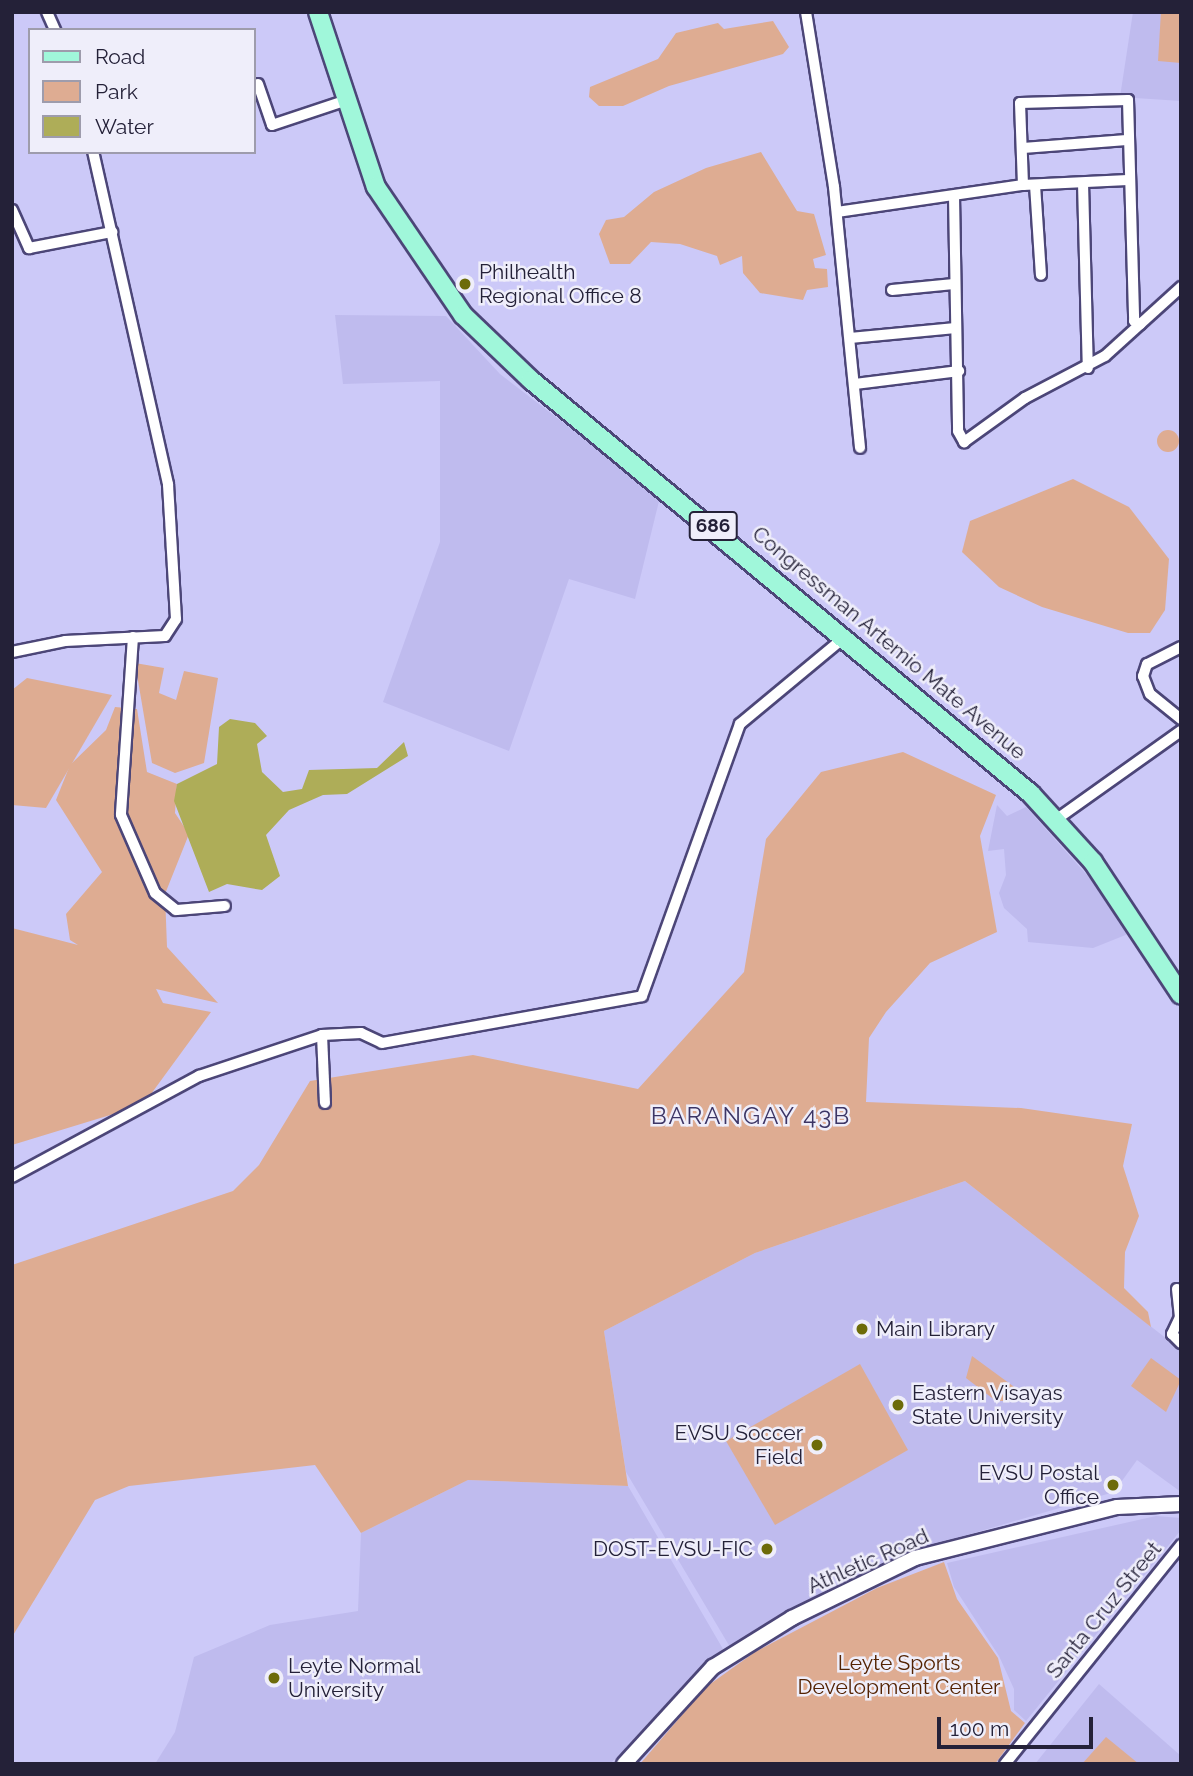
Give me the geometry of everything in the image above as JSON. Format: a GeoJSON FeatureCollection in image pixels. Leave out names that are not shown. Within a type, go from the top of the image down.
{"type":"FeatureCollection","features":[{"type":"Feature","properties":{"kind":"main road","name":"Congressman Artemio Mate Avenue"},"geometry":{"type":"LineString","coordinates":[[318,12],[344,101],[390,216],[476,330],[846,636],[1056,819],[1131,914],[1181,995]]}},
{"type":"Feature","properties":{"kind":"street"},"geometry":{"type":"LineString","coordinates":[[47,12],[54,28]]}},
{"type":"Feature","properties":{"kind":"street"},"geometry":{"type":"LineString","coordinates":[[806,12],[837,212],[860,448]]}},
{"type":"Feature","properties":{"kind":"street"},"geometry":{"type":"LineString","coordinates":[[258,84],[272,125],[344,101]]}},
{"type":"Feature","properties":{"kind":"street"},"geometry":{"type":"LineString","coordinates":[[1023,185],[1020,103],[1074,97],[1128,100],[1128,180],[1140,324]]}},
{"type":"Feature","properties":{"kind":"street"},"geometry":{"type":"LineString","coordinates":[[1023,148],[1127,140]]}},
{"type":"Feature","properties":{"kind":"street"},"geometry":{"type":"LineString","coordinates":[[12,652],[65,641],[133,637],[173,630],[177,593],[168,484],[93,154]]}},
{"type":"Feature","properties":{"kind":"street"},"geometry":{"type":"LineString","coordinates":[[837,212],[1023,185],[1128,180]]}},
{"type":"Feature","properties":{"kind":"street"},"geometry":{"type":"LineString","coordinates":[[1083,183],[1088,368]]}},
{"type":"Feature","properties":{"kind":"street"},"geometry":{"type":"LineString","coordinates":[[1035,185],[1041,275]]}},
{"type":"Feature","properties":{"kind":"street"},"geometry":{"type":"LineString","coordinates":[[954,196],[954,284],[964,442],[1025,398],[1088,368],[1181,287]]}},
{"type":"Feature","properties":{"kind":"street"},"geometry":{"type":"LineString","coordinates":[[12,210],[29,248],[112,232]]}},
{"type":"Feature","properties":{"kind":"street"},"geometry":{"type":"LineString","coordinates":[[892,290],[954,284]]}},
{"type":"Feature","properties":{"kind":"street"},"geometry":{"type":"LineString","coordinates":[[850,338],[956,328]]}},
{"type":"Feature","properties":{"kind":"street"},"geometry":{"type":"LineString","coordinates":[[855,384],[959,371]]}},
{"type":"Feature","properties":{"kind":"street"},"geometry":{"type":"LineString","coordinates":[[12,1177],[198,1076],[322,1035],[361,1033],[392,1042],[642,996],[740,724],[846,636]]}},
{"type":"Feature","properties":{"kind":"street"},"geometry":{"type":"LineString","coordinates":[[133,637],[121,816],[155,893],[176,909],[225,906]]}},
{"type":"Feature","properties":{"kind":"street"},"geometry":{"type":"LineString","coordinates":[[1181,648],[1147,664],[1143,676],[1150,694],[1181,719]]}},
{"type":"Feature","properties":{"kind":"street"},"geometry":{"type":"LineString","coordinates":[[1056,819],[1181,731]]}},
{"type":"Feature","properties":{"kind":"street"},"geometry":{"type":"LineString","coordinates":[[322,1035],[325,1103]]}},
{"type":"Feature","properties":{"kind":"street"},"geometry":{"type":"LineString","coordinates":[[1177,1289],[1180,1317],[1172,1334],[1181,1343]]}},
{"type":"Feature","properties":{"kind":"street","name":"Athletic Road"},"geometry":{"type":"LineString","coordinates":[[624,1764],[723,1660],[915,1558],[1117,1507],[1181,1504]]}},
{"type":"Feature","properties":{"kind":"street","name":"Santa Cruz Street"},"geometry":{"type":"LineString","coordinates":[[1005,1764],[1181,1545]]}},
{"type":"Feature","properties":{"kind":"shaded area"},"geometry":{"type":"Polygon","coordinates":[[[1133,12],[1181,12],[1181,101],[1120,97],[1133,12]]]}},
{"type":"Feature","properties":{"kind":"shaded area"},"geometry":{"type":"Polygon","coordinates":[[[335,315],[446,316],[500,374],[660,497],[635,599],[569,579],[509,751],[383,702],[440,542],[440,381],[343,384],[335,315]]]}},
{"type":"Feature","properties":{"kind":"shaded area"},"geometry":{"type":"Polygon","coordinates":[[[997,805],[1007,816],[1026,807],[1095,884],[1128,934],[1093,948],[1028,942],[1027,929],[1004,908],[999,893],[1006,875],[1004,849],[988,851],[997,805]]]}},
{"type":"Feature","properties":{"kind":"shaded area","name":"Eastern Visayas State University"},"geometry":{"type":"Polygon","coordinates":[[[965,1181],[1181,1350],[1181,1492],[1137,1460],[1114,1492],[909,1552],[730,1647],[626,1472],[604,1331],[755,1253],[965,1181]]]}},
{"type":"Feature","properties":{"kind":"shaded area"},"geometry":{"type":"Polygon","coordinates":[[[468,1480],[628,1486],[723,1649],[610,1764],[155,1764],[175,1732],[194,1657],[270,1625],[358,1611],[361,1533],[468,1480]]]}},
{"type":"Feature","properties":{"kind":"shaded area"},"geometry":{"type":"Polygon","coordinates":[[[1156,1516],[1181,1518],[1181,1530],[1026,1721],[1014,1710],[1014,1689],[999,1656],[954,1587],[947,1563],[1156,1516]]]}},
{"type":"Feature","properties":{"kind":"shaded area"},"geometry":{"type":"Polygon","coordinates":[[[1099,1684],[1181,1756],[1181,1764],[1035,1764],[1099,1684]]]}},
{"type":"Feature","properties":{"kind":"green space"},"geometry":{"type":"Polygon","coordinates":[[[1161,12],[1181,12],[1181,63],[1158,61],[1161,12]]]}},
{"type":"Feature","properties":{"kind":"green space"},"geometry":{"type":"Polygon","coordinates":[[[773,21],[789,47],[783,54],[669,86],[623,106],[599,106],[589,97],[590,87],[658,59],[676,33],[718,23],[724,29],[773,21]]]}},
{"type":"Feature","properties":{"kind":"green space"},"geometry":{"type":"Polygon","coordinates":[[[761,152],[797,211],[814,214],[826,255],[813,259],[815,268],[827,269],[828,287],[807,290],[803,300],[760,293],[743,273],[742,256],[720,265],[717,256],[680,244],[651,242],[630,264],[610,264],[599,234],[606,220],[624,217],[654,192],[706,168],[761,152]]]}},
{"type":"Feature","properties":{"kind":"green space"},"geometry":{"type":"Polygon","coordinates":[[[1168,430],[1178,437],[1179,441],[1172,451],[1168,452],[1158,445],[1157,441],[1164,431],[1168,430]]]}},
{"type":"Feature","properties":{"kind":"green space"},"geometry":{"type":"Polygon","coordinates":[[[1073,479],[1129,507],[1169,559],[1165,610],[1150,633],[1128,633],[1042,607],[999,587],[962,552],[970,521],[1073,479]]]}},
{"type":"Feature","properties":{"kind":"green space"},"geometry":{"type":"Polygon","coordinates":[[[135,663],[164,668],[159,693],[176,700],[184,671],[218,678],[204,763],[175,773],[152,763],[135,663]]]}},
{"type":"Feature","properties":{"kind":"green space"},"geometry":{"type":"Polygon","coordinates":[[[27,678],[112,695],[46,808],[12,805],[12,690],[27,678]]]}},
{"type":"Feature","properties":{"kind":"green space"},"geometry":{"type":"Polygon","coordinates":[[[115,707],[137,709],[147,772],[177,784],[175,813],[189,834],[165,894],[167,947],[218,1003],[156,989],[163,1003],[211,1012],[143,1105],[12,1145],[12,928],[78,945],[70,940],[66,914],[102,872],[56,800],[70,765],[106,730],[115,707]]]}},
{"type":"Feature","properties":{"kind":"green space"},"geometry":{"type":"Polygon","coordinates":[[[903,752],[996,795],[980,836],[997,932],[930,963],[886,1012],[869,1038],[866,1102],[1021,1108],[1132,1124],[1123,1166],[1139,1216],[1125,1252],[1124,1288],[1148,1312],[1151,1327],[965,1181],[755,1253],[604,1331],[628,1486],[468,1480],[361,1533],[315,1465],[129,1486],[95,1500],[12,1637],[12,1265],[233,1191],[259,1165],[310,1081],[473,1055],[638,1089],[744,972],[766,839],[821,772],[903,752]]]}},
{"type":"Feature","properties":{"kind":"green space"},"geometry":{"type":"Polygon","coordinates":[[[972,1356],[1017,1389],[1009,1401],[996,1401],[966,1378],[972,1356]]]}},
{"type":"Feature","properties":{"kind":"green space"},"geometry":{"type":"Polygon","coordinates":[[[1151,1358],[1181,1380],[1166,1412],[1131,1386],[1151,1358]]]}},
{"type":"Feature","properties":{"kind":"green space","name":"EVSU Soccer Field"},"geometry":{"type":"Polygon","coordinates":[[[860,1364],[908,1450],[775,1525],[726,1441],[860,1364]]]}},
{"type":"Feature","properties":{"kind":"green space","name":"Leyte Sports Development Center"},"geometry":{"type":"Polygon","coordinates":[[[944,1562],[957,1599],[998,1658],[1011,1711],[1025,1723],[995,1764],[640,1764],[706,1687],[755,1652],[877,1588],[944,1562]]]}},
{"type":"Feature","properties":{"kind":"green space"},"geometry":{"type":"Polygon","coordinates":[[[1106,1737],[1139,1764],[1082,1764],[1106,1737]]]}},
{"type":"Feature","properties":{"kind":"water"},"geometry":{"type":"Polygon","coordinates":[[[230,719],[255,723],[267,736],[257,744],[262,772],[283,792],[302,789],[309,770],[377,768],[404,742],[408,756],[347,794],[323,795],[289,810],[266,835],[280,876],[262,890],[227,884],[209,892],[174,801],[177,784],[217,764],[219,727],[230,719]]]}},
{"type":"Feature","properties":{"kind":"place","name":"Philhealth Regional Office 8"},"geometry":{"type":"Point","coordinates":[465,284]}},
{"type":"Feature","properties":{"kind":"place","name":"Main Library"},"geometry":{"type":"Point","coordinates":[862,1329]}},
{"type":"Feature","properties":{"kind":"place","name":"Eastern Visayas State University"},"geometry":{"type":"Point","coordinates":[898,1405]}},
{"type":"Feature","properties":{"kind":"place","name":"EVSU Soccer Field"},"geometry":{"type":"Point","coordinates":[817,1445]}},
{"type":"Feature","properties":{"kind":"place","name":"EVSU Postal Office"},"geometry":{"type":"Point","coordinates":[1113,1485]}},
{"type":"Feature","properties":{"kind":"place","name":"DOST-EVSU-FIC"},"geometry":{"type":"Point","coordinates":[767,1549]}},
{"type":"Feature","properties":{"kind":"place","name":"Leyte Normal University"},"geometry":{"type":"Point","coordinates":[274,1678]}},
{"type":"Feature","properties":{"kind":"district","name":"BARANGAY 43B"},"geometry":{"type":"Point","coordinates":[751,1116]}}]}
